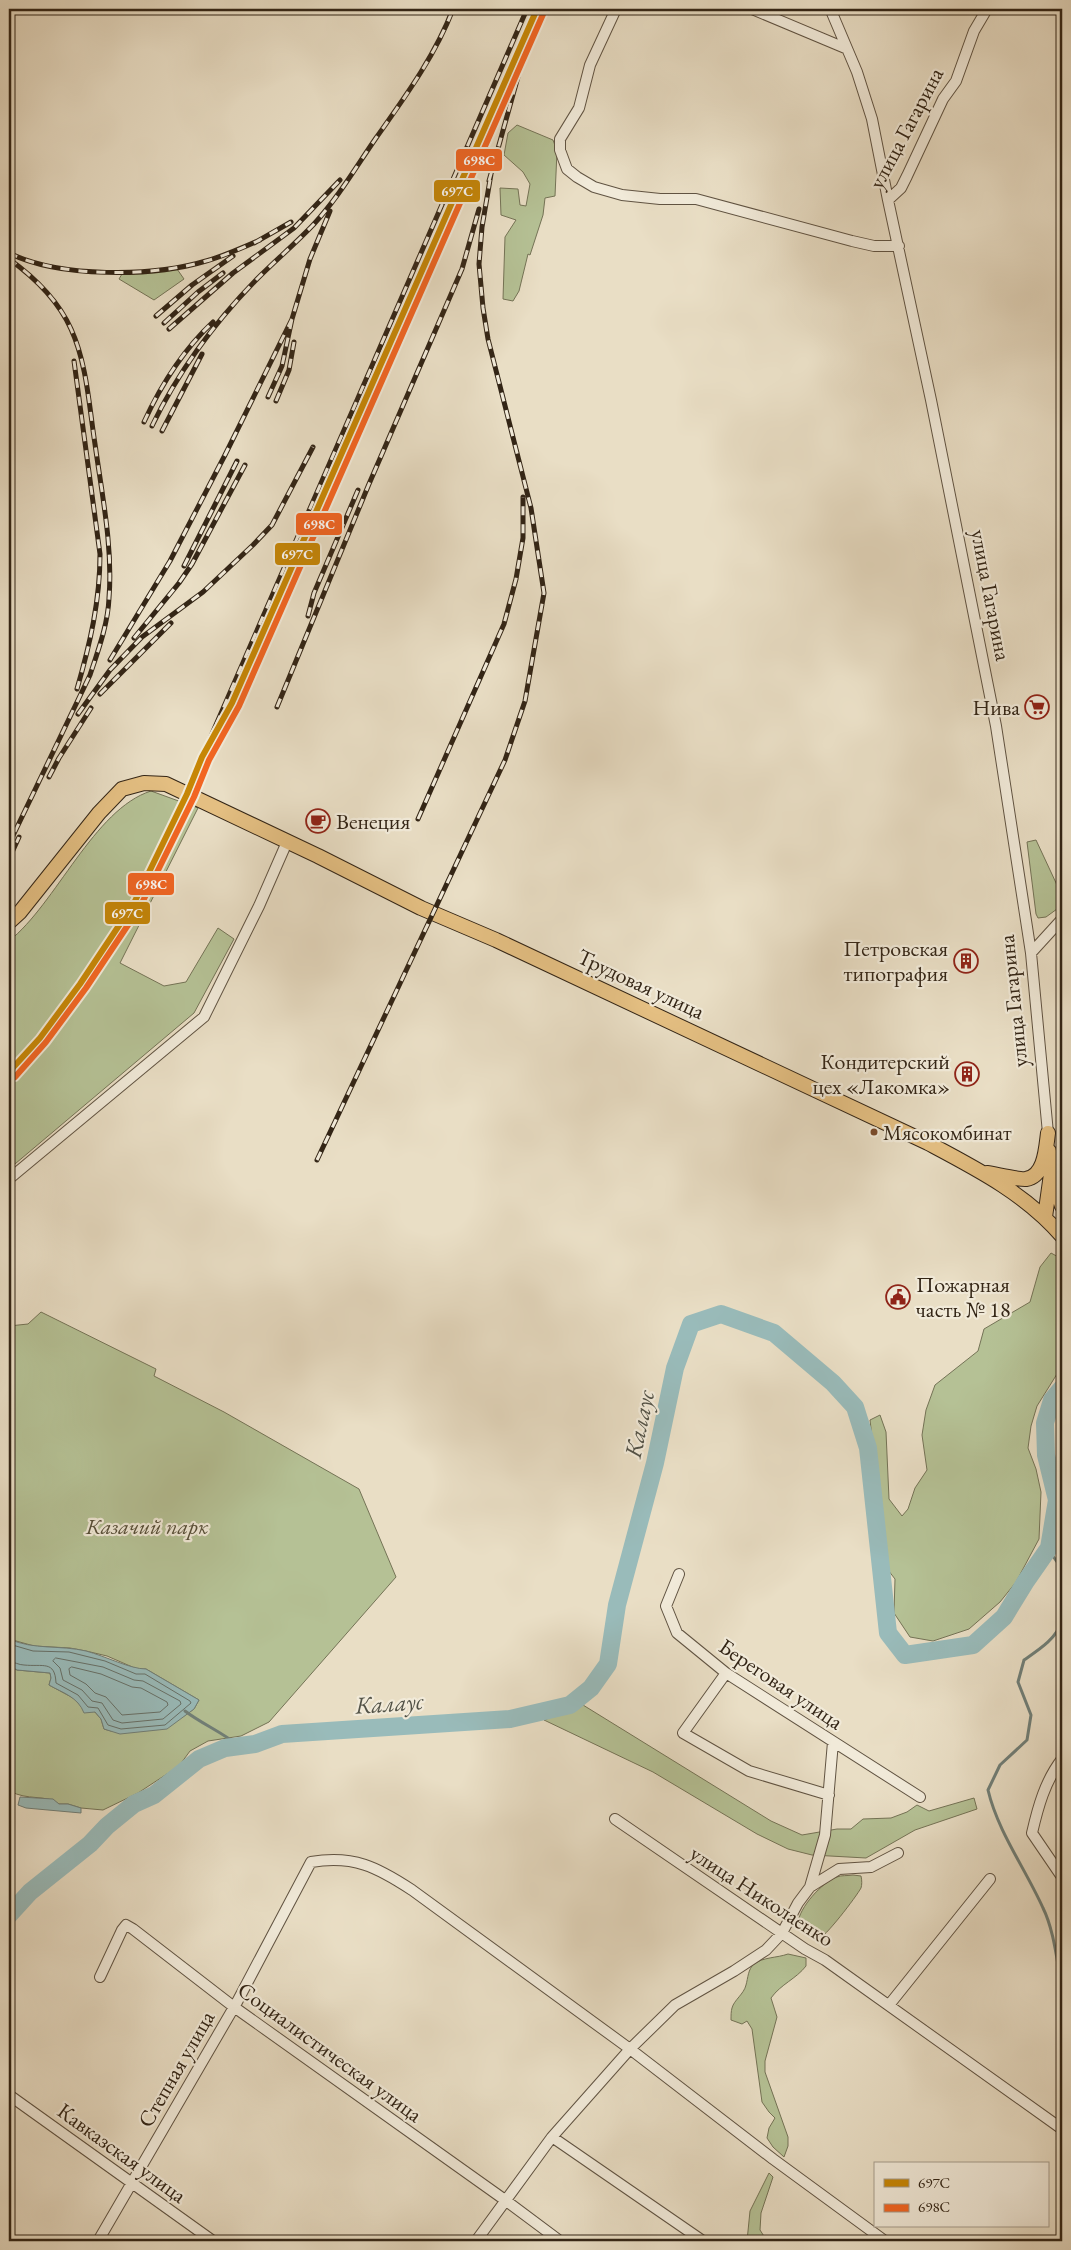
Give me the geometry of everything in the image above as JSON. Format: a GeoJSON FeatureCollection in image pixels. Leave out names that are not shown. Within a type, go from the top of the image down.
{"type":"FeatureCollection","features":[{"type":"Feature","properties":{"kind":"main road","name":"Трудовая улица"},"geometry":{"type":"LineString","coordinates":[[9,922],[20,912],[99,813],[122,789],[144,783],[166,784],[421,908],[496,940],[823,1092],[928,1143],[983,1173],[1045,1217],[1062,1236]]}},
{"type":"Feature","properties":{"kind":"main road"},"geometry":{"type":"LineString","coordinates":[[983,1173],[1026,1179],[1037,1173],[1044,1158],[1048,1133]]}},
{"type":"Feature","properties":{"kind":"main road","name":"улица Гагарина"},"geometry":{"type":"LineString","coordinates":[[1045,1217],[1051,1174],[1048,1133]]}},
{"type":"Feature","properties":{"kind":"main road"},"geometry":{"type":"LineString","coordinates":[[1051,1174],[1062,1206]]}},
{"type":"Feature","properties":{"kind":"street"},"geometry":{"type":"LineString","coordinates":[[616,9],[590,65],[579,108],[560,139],[560,150],[567,169],[577,178],[594,187],[622,195],[660,200],[696,199],[852,241],[874,246],[899,246]]}},
{"type":"Feature","properties":{"kind":"street"},"geometry":{"type":"LineString","coordinates":[[752,9],[845,48]]}},
{"type":"Feature","properties":{"kind":"street"},"geometry":{"type":"LineString","coordinates":[[834,9],[832,13],[845,48],[857,72],[872,119],[888,200]]}},
{"type":"Feature","properties":{"kind":"street","name":"улица Гагарина"},"geometry":{"type":"LineString","coordinates":[[987,9],[974,31],[956,81],[943,99],[901,188],[888,200],[899,246],[996,726],[1031,953],[1048,1133]]}},
{"type":"Feature","properties":{"kind":"street"},"geometry":{"type":"LineString","coordinates":[[9,1179],[204,1017],[259,906],[287,842]]}},
{"type":"Feature","properties":{"kind":"street"},"geometry":{"type":"LineString","coordinates":[[1031,953],[1062,920]]}},
{"type":"Feature","properties":{"kind":"street","name":"Береговая улица"},"geometry":{"type":"LineString","coordinates":[[679,1574],[666,1606],[677,1633],[726,1673],[920,1797]]}},
{"type":"Feature","properties":{"kind":"street"},"geometry":{"type":"LineString","coordinates":[[726,1673],[684,1733],[749,1771],[828,1794]]}},
{"type":"Feature","properties":{"kind":"street"},"geometry":{"type":"LineString","coordinates":[[476,2241],[552,2137],[630,2049],[675,2005],[766,1950],[782,1933],[798,1903],[810,1887],[825,1835],[833,1742]]}},
{"type":"Feature","properties":{"kind":"street"},"geometry":{"type":"LineString","coordinates":[[1062,1759],[1053,1770],[1040,1801],[1032,1834],[1062,1877]]}},
{"type":"Feature","properties":{"kind":"street","name":"улица Николаенко"},"geometry":{"type":"LineString","coordinates":[[615,1819],[805,1949],[825,1960],[1062,2129]]}},
{"type":"Feature","properties":{"kind":"street"},"geometry":{"type":"LineString","coordinates":[[810,1887],[839,1869],[871,1867],[898,1853]]}},
{"type":"Feature","properties":{"kind":"street","name":"Степная улица"},"geometry":{"type":"LineString","coordinates":[[98,2241],[234,2007],[312,1862],[331,1859],[351,1860],[387,1873],[630,2049]]}},
{"type":"Feature","properties":{"kind":"street"},"geometry":{"type":"LineString","coordinates":[[889,2005],[990,1880]]}},
{"type":"Feature","properties":{"kind":"street","name":"Социалистическая улица"},"geometry":{"type":"LineString","coordinates":[[100,1977],[126,1925],[143,1935],[234,2007],[560,2241]]}},
{"type":"Feature","properties":{"kind":"street"},"geometry":{"type":"LineString","coordinates":[[630,2049],[773,2159],[885,2241]]}},
{"type":"Feature","properties":{"kind":"street","name":"Кавказская улица"},"geometry":{"type":"LineString","coordinates":[[9,2095],[130,2184],[213,2241]]}},
{"type":"Feature","properties":{"kind":"street"},"geometry":{"type":"LineString","coordinates":[[552,2137],[703,2241]]}},
{"type":"Feature","properties":{"kind":"green space"},"geometry":{"type":"Polygon","coordinates":[[[517,125],[553,140],[557,151],[555,196],[545,198],[543,215],[530,255],[528,254],[519,291],[513,301],[503,299],[505,237],[516,220],[501,215],[500,188],[518,189],[520,205],[526,206],[530,184],[523,172],[504,155],[508,133],[517,125]]]}},
{"type":"Feature","properties":{"kind":"green space"},"geometry":{"type":"Polygon","coordinates":[[[177,269],[184,279],[154,300],[119,279],[122,274],[177,269]]]}},
{"type":"Feature","properties":{"kind":"green space"},"geometry":{"type":"Polygon","coordinates":[[[151,791],[198,808],[120,963],[164,986],[186,982],[218,928],[234,939],[194,1013],[9,1169],[9,941],[26,925],[93,837],[111,817],[130,801],[151,791]]]}},
{"type":"Feature","properties":{"kind":"green space"},"geometry":{"type":"Polygon","coordinates":[[[1036,840],[1057,885],[1057,909],[1046,917],[1038,918],[1027,842],[1036,840]]]}},
{"type":"Feature","properties":{"kind":"green space"},"geometry":{"type":"Polygon","coordinates":[[[1051,1253],[1062,1259],[1062,1366],[1037,1406],[1031,1426],[1028,1448],[1036,1469],[1041,1492],[1039,1539],[1016,1582],[1000,1602],[969,1629],[933,1641],[910,1637],[894,1613],[895,1579],[888,1570],[870,1420],[880,1415],[886,1432],[889,1499],[902,1516],[908,1509],[915,1488],[927,1470],[922,1435],[926,1410],[935,1385],[978,1351],[984,1329],[1030,1302],[1040,1267],[1051,1253]]]}},
{"type":"Feature","properties":{"kind":"green space","name":"Казачий парк"},"geometry":{"type":"Polygon","coordinates":[[[41,1312],[156,1369],[154,1376],[224,1412],[359,1489],[396,1577],[269,1722],[241,1736],[208,1741],[190,1751],[179,1766],[138,1793],[103,1810],[59,1804],[48,1799],[23,1796],[10,1791],[9,1665],[17,1670],[50,1673],[49,1685],[95,1712],[101,1719],[104,1729],[111,1731],[184,1716],[194,1709],[199,1700],[146,1669],[137,1669],[107,1656],[70,1648],[34,1646],[9,1639],[9,1326],[28,1324],[41,1312]]]}},
{"type":"Feature","properties":{"kind":"green space"},"geometry":{"type":"Polygon","coordinates":[[[583,1705],[771,1821],[802,1835],[837,1829],[851,1829],[863,1819],[891,1818],[907,1812],[917,1805],[929,1811],[974,1798],[977,1809],[915,1830],[866,1858],[812,1855],[788,1849],[757,1834],[653,1772],[544,1720],[583,1705]]]}},
{"type":"Feature","properties":{"kind":"green space"},"geometry":{"type":"Polygon","coordinates":[[[839,1876],[861,1876],[861,1887],[847,1908],[821,1938],[817,1940],[807,1935],[798,1923],[802,1910],[812,1896],[831,1880],[839,1876]]]}},
{"type":"Feature","properties":{"kind":"green space"},"geometry":{"type":"Polygon","coordinates":[[[788,1954],[806,1958],[806,1966],[771,1998],[777,2017],[765,2061],[765,2072],[788,2137],[788,2146],[784,2157],[773,2147],[767,2138],[769,2128],[775,2118],[762,2102],[752,2029],[747,2021],[742,2024],[731,2020],[731,2011],[745,1988],[749,1971],[754,1964],[762,1960],[788,1954]]]}},
{"type":"Feature","properties":{"kind":"green space"},"geometry":{"type":"Polygon","coordinates":[[[769,2173],[773,2177],[761,2213],[760,2230],[767,2241],[747,2241],[750,2211],[769,2173]]]}},
{"type":"Feature","properties":{"kind":"water"},"geometry":{"type":"Polygon","coordinates":[[[9,1639],[28,1645],[86,1651],[133,1667],[146,1669],[199,1700],[194,1709],[167,1729],[120,1734],[104,1729],[101,1719],[95,1712],[84,1713],[74,1699],[49,1685],[50,1673],[17,1670],[9,1665],[9,1639]]]}},
{"type":"Feature","properties":{"kind":"water"},"geometry":{"type":"Polygon","coordinates":[[[20,1797],[53,1799],[59,1804],[68,1804],[81,1808],[81,1813],[26,1808],[18,1805],[20,1797]]]}},
{"type":"Feature","properties":{"kind":"waterway","name":"Калаус"},"geometry":{"type":"LineString","coordinates":[[9,1915],[30,1892],[90,1844],[107,1826],[134,1804],[154,1795],[199,1759],[225,1748],[255,1744],[282,1734],[510,1719],[570,1705],[591,1688],[608,1664],[617,1605],[655,1463],[675,1368],[691,1324],[721,1314],[774,1333],[833,1383],[855,1407],[868,1448],[888,1633],[905,1655],[973,1645],[1004,1617],[1049,1548],[1057,1500],[1046,1455],[1045,1423],[1052,1400],[1062,1388]]}},
{"type":"Feature","properties":{"kind":"waterway"},"geometry":{"type":"LineString","coordinates":[[1048,1549],[1062,1569]]}},
{"type":"Feature","properties":{"kind":"waterway"},"geometry":{"type":"LineString","coordinates":[[1062,1621],[1052,1638],[1024,1660],[1018,1682],[1031,1715],[1027,1740],[1000,1765],[988,1790],[998,1821],[1047,1917],[1053,1936],[1062,1987]]}},
{"type":"Feature","properties":{"kind":"waterway"},"geometry":{"type":"LineString","coordinates":[[185,1711],[239,1746]]}},
{"type":"Feature","properties":{"kind":"railway"},"geometry":{"type":"LineString","coordinates":[[152,426],[173,386],[212,330],[241,295],[314,224],[339,193],[419,76],[453,9]]}},
{"type":"Feature","properties":{"kind":"railway"},"geometry":{"type":"LineString","coordinates":[[202,757],[527,9]]}},
{"type":"Feature","properties":{"kind":"railway"},"geometry":{"type":"LineString","coordinates":[[489,181],[519,73]]}},
{"type":"Feature","properties":{"kind":"railway"},"geometry":{"type":"LineString","coordinates":[[317,1160],[505,760],[525,701],[544,593],[531,508],[488,339],[483,308],[479,264],[482,227],[491,174]]}},
{"type":"Feature","properties":{"kind":"railway"},"geometry":{"type":"LineString","coordinates":[[169,329],[233,273],[294,228],[340,180]]}},
{"type":"Feature","properties":{"kind":"railway"},"geometry":{"type":"LineString","coordinates":[[277,707],[369,484],[462,269],[479,209]]}},
{"type":"Feature","properties":{"kind":"railway"},"geometry":{"type":"LineString","coordinates":[[268,397],[282,366],[292,319],[310,259],[330,211]]}},
{"type":"Feature","properties":{"kind":"railway"},"geometry":{"type":"LineString","coordinates":[[254,243],[291,222]]}},
{"type":"Feature","properties":{"kind":"railway"},"geometry":{"type":"LineString","coordinates":[[9,253],[53,267],[79,271],[134,272],[160,270],[206,261],[260,240]]}},
{"type":"Feature","properties":{"kind":"railway"},"geometry":{"type":"LineString","coordinates":[[156,316],[192,285],[233,256]]}},
{"type":"Feature","properties":{"kind":"railway"},"geometry":{"type":"LineString","coordinates":[[9,259],[36,281],[59,308],[66,318],[81,356],[104,502],[110,579],[107,618],[90,675],[9,844]]}},
{"type":"Feature","properties":{"kind":"railway"},"geometry":{"type":"LineString","coordinates":[[164,323],[198,292],[223,273]]}},
{"type":"Feature","properties":{"kind":"railway"},"geometry":{"type":"LineString","coordinates":[[110,660],[170,561],[292,319]]}},
{"type":"Feature","properties":{"kind":"railway"},"geometry":{"type":"LineString","coordinates":[[144,422],[182,356],[213,322]]}},
{"type":"Feature","properties":{"kind":"railway"},"geometry":{"type":"LineString","coordinates":[[276,401],[289,370],[294,342]]}},
{"type":"Feature","properties":{"kind":"railway"},"geometry":{"type":"LineString","coordinates":[[162,431],[202,354]]}},
{"type":"Feature","properties":{"kind":"railway"},"geometry":{"type":"LineString","coordinates":[[74,361],[100,554],[100,571],[93,622],[77,689]]}},
{"type":"Feature","properties":{"kind":"railway"},"geometry":{"type":"LineString","coordinates":[[78,714],[110,670],[142,637],[203,592],[272,525],[313,447]]}},
{"type":"Feature","properties":{"kind":"railway"},"geometry":{"type":"LineString","coordinates":[[184,566],[237,461]]}},
{"type":"Feature","properties":{"kind":"railway"},"geometry":{"type":"LineString","coordinates":[[134,638],[192,564],[245,465]]}},
{"type":"Feature","properties":{"kind":"railway"},"geometry":{"type":"LineString","coordinates":[[308,616],[314,593],[358,490]]}},
{"type":"Feature","properties":{"kind":"railway"},"geometry":{"type":"LineString","coordinates":[[418,819],[504,624],[516,579],[523,538],[523,497]]}},
{"type":"Feature","properties":{"kind":"railway"},"geometry":{"type":"LineString","coordinates":[[100,694],[171,623]]}},
{"type":"Feature","properties":{"kind":"railway"},"geometry":{"type":"LineString","coordinates":[[49,777],[91,708]]}},
{"type":"Feature","properties":{"kind":"railway"},"geometry":{"type":"LineString","coordinates":[[9,859],[19,837]]}},
{"type":"Feature","properties":{"kind":"transit line","name":"697С"},"geometry":{"type":"LineString","coordinates":[[9,1072],[40,1038],[80,984],[134,903],[187,794],[202,757],[232,703],[537,9]]}},
{"type":"Feature","properties":{"kind":"transit line","name":"698С"},"geometry":{"type":"LineString","coordinates":[[15,1077],[46,1042],[86,988],[140,907],[194,797],[209,760],[239,706],[544,12]]}},
{"type":"Feature","properties":{"kind":"place","name":"Нива"},"geometry":{"type":"Point","coordinates":[1037,707]}},
{"type":"Feature","properties":{"kind":"place","name":"Венеция"},"geometry":{"type":"Point","coordinates":[318,821]}},
{"type":"Feature","properties":{"kind":"place","name":"Петровская типография"},"geometry":{"type":"Point","coordinates":[966,961]}},
{"type":"Feature","properties":{"kind":"place","name":"Кондитерский цех «Лакомка»"},"geometry":{"type":"Point","coordinates":[967,1074]}},
{"type":"Feature","properties":{"kind":"place","name":"Мясокомбинат"},"geometry":{"type":"Point","coordinates":[874,1132]}},
{"type":"Feature","properties":{"kind":"place","name":"Пожарная часть № 18"},"geometry":{"type":"Point","coordinates":[898,1297]}}]}
